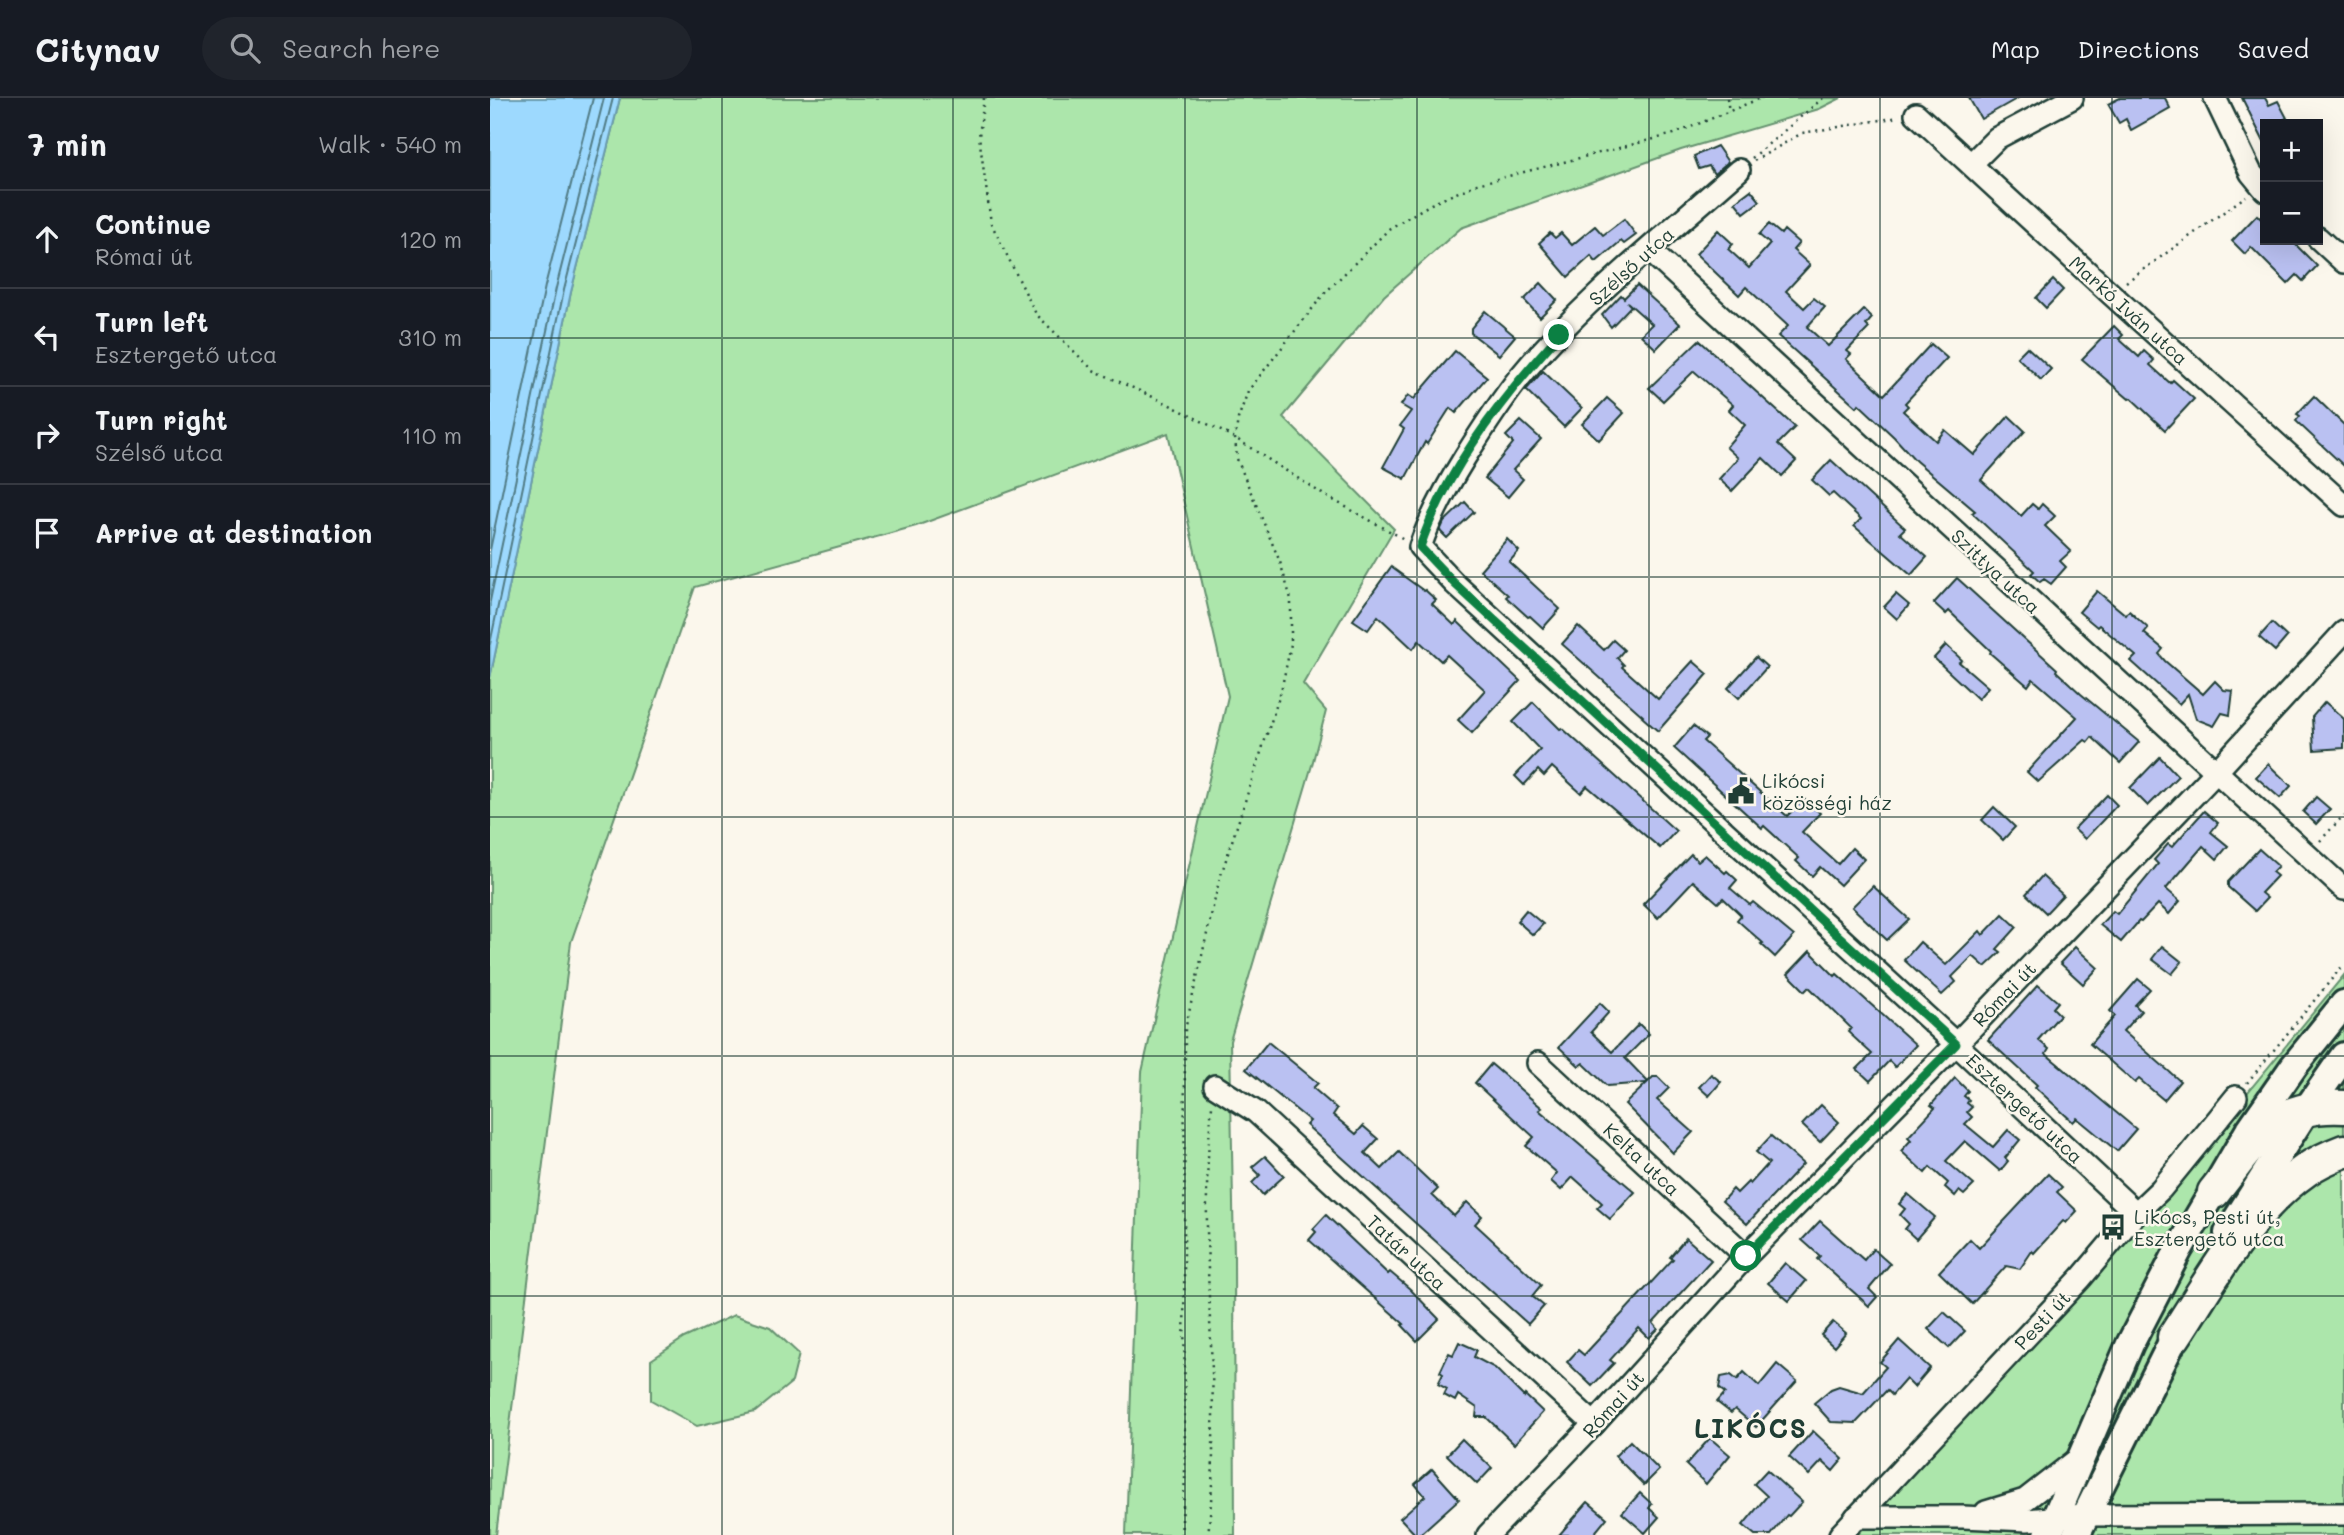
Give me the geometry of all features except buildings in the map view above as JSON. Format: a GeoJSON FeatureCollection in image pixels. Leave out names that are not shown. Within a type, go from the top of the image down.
{"type":"FeatureCollection","features":[{"type":"Feature","properties":{"kind":"highway"},"geometry":{"type":"LineString","coordinates":[[2214,1192],[2255,1140],[2274,1122],[2295,1111],[2344,1107]]}},
{"type":"Feature","properties":{"kind":"highway"},"geometry":{"type":"LineString","coordinates":[[2174,1337],[2257,1213],[2282,1188],[2308,1168],[2344,1151]]}},
{"type":"Feature","properties":{"kind":"main road"},"geometry":{"type":"LineString","coordinates":[[2052,1526],[2130,1344],[2178,1251],[2248,1132],[2278,1088],[2344,1004]]}},
{"type":"Feature","properties":{"kind":"main road"},"geometry":{"type":"LineString","coordinates":[[2080,1525],[2229,1231],[2344,1056]]}},
{"type":"Feature","properties":{"kind":"street"},"geometry":{"type":"LineString","coordinates":[[1971,164],[1997,138],[2072,98]]}},
{"type":"Feature","properties":{"kind":"street"},"geometry":{"type":"LineString","coordinates":[[2216,98],[2251,173],[2260,184]]}},
{"type":"Feature","properties":{"kind":"street","name":"Markó Iván utca"},"geometry":{"type":"LineString","coordinates":[[1916,114],[2344,505]]}},
{"type":"Feature","properties":{"kind":"street","name":"Szélső utca"},"geometry":{"type":"LineString","coordinates":[[1420,547],[1429,519],[1454,475],[1519,378],[1602,290],[1739,170]]}},
{"type":"Feature","properties":{"kind":"street"},"geometry":{"type":"LineString","coordinates":[[2323,243],[2344,262]]}},
{"type":"Feature","properties":{"kind":"street","name":"Szittya utca"},"geometry":{"type":"LineString","coordinates":[[1649,250],[2344,889]]}},
{"type":"Feature","properties":{"kind":"street","name":"Esztergető utca"},"geometry":{"type":"LineString","coordinates":[[1420,547],[1465,594],[1956,1044],[2136,1213]]}},
{"type":"Feature","properties":{"kind":"street","name":"Római út"},"geometry":{"type":"LineString","coordinates":[[1488,1535],[1594,1424],[1746,1256],[1956,1044],[2215,773],[2344,632]]}},
{"type":"Feature","properties":{"kind":"street","name":"Kelta utca"},"geometry":{"type":"LineString","coordinates":[[1538,1063],[1746,1256]]}},
{"type":"Feature","properties":{"kind":"street","name":"Tatár utca"},"geometry":{"type":"LineString","coordinates":[[1215,1086],[1256,1112],[1594,1424]]}},
{"type":"Feature","properties":{"kind":"street","name":"Pesti út"},"geometry":{"type":"LineString","coordinates":[[1840,1535],[2161,1189],[2236,1097]]}},
{"type":"Feature","properties":{"kind":"street"},"geometry":{"type":"LineString","coordinates":[[1963,1517],[2025,1500],[2083,1455]]}},
{"type":"Feature","properties":{"kind":"street"},"geometry":{"type":"LineString","coordinates":[[1856,1517],[1963,1517],[2027,1520],[2052,1526],[2344,1514]]}},
{"type":"Feature","properties":{"kind":"street"},"geometry":{"type":"LineString","coordinates":[[1963,1517],[1994,1523],[2013,1535]]}},
{"type":"Feature","properties":{"kind":"path"},"geometry":{"type":"LineString","coordinates":[[984,98],[979,136],[991,223],[1036,314],[1093,370],[1234,438],[1324,495],[1420,547]]}},
{"type":"Feature","properties":{"kind":"path"},"geometry":{"type":"LineString","coordinates":[[1727,98],[1729,112]]}},
{"type":"Feature","properties":{"kind":"path"},"geometry":{"type":"LineString","coordinates":[[1181,1535],[1185,1479],[1185,1030],[1219,881],[1281,691],[1291,644],[1291,598],[1280,562],[1237,459],[1234,438],[1248,391],[1323,295],[1390,228],[1431,204],[1477,184],[1674,134],[1761,98]]}},
{"type":"Feature","properties":{"kind":"path"},"geometry":{"type":"LineString","coordinates":[[1739,170],[1823,98]]}},
{"type":"Feature","properties":{"kind":"path"},"geometry":{"type":"LineString","coordinates":[[1739,170],[1802,133],[1916,114]]}},
{"type":"Feature","properties":{"kind":"path"},"geometry":{"type":"LineString","coordinates":[[2110,293],[2260,190]]}},
{"type":"Feature","properties":{"kind":"path"},"geometry":{"type":"LineString","coordinates":[[2319,842],[2344,816]]}},
{"type":"Feature","properties":{"kind":"path"},"geometry":{"type":"LineString","coordinates":[[2236,1097],[2344,964]]}},
{"type":"Feature","properties":{"kind":"path"},"geometry":{"type":"LineString","coordinates":[[1208,1535],[1213,1453],[1209,1135],[1215,1086]]}},
{"type":"Feature","properties":{"kind":"green space"},"geometry":{"type":"Polygon","coordinates":[[[620,98],[1841,98],[1819,109],[1681,150],[1461,228],[1384,296],[1283,417],[1394,529],[1303,684],[1326,711],[1230,1041],[1235,1535],[1126,1535],[1142,1072],[1228,696],[1168,433],[916,526],[695,587],[571,942],[496,1535],[490,1535],[490,678],[571,292],[620,98]]]}},
{"type":"Feature","properties":{"kind":"green space"},"geometry":{"type":"Polygon","coordinates":[[[2344,975],[2344,1535],[1857,1535],[2111,1259],[2344,975]]]}},
{"type":"Feature","properties":{"kind":"green space"},"geometry":{"type":"Polygon","coordinates":[[[734,1315],[770,1327],[799,1354],[792,1382],[755,1412],[697,1426],[651,1400],[651,1360],[684,1338],[734,1315]]]}},
{"type":"Feature","properties":{"kind":"water"},"geometry":{"type":"Polygon","coordinates":[[[490,98],[620,98],[571,292],[490,678],[490,98]]]}},
{"type":"Feature","properties":{"kind":"place","name":"Likócsi közösségi ház"},"geometry":{"type":"Point","coordinates":[1741,791]}},
{"type":"Feature","properties":{"kind":"place","name":"Likócs, Pesti út, Esztergető utca"},"geometry":{"type":"Point","coordinates":[2113,1227]}},
{"type":"Feature","properties":{"kind":"district","name":"LIKÓCS"},"geometry":{"type":"Point","coordinates":[1751,1428]}},
{"type":"Feature","properties":{"kind":"route"},"geometry":{"type":"LineString","coordinates":[[1559,335],[1519,378],[1487,422],[1429,519],[1420,547],[1455,584],[1956,1044],[1746,1256]]}}]}
